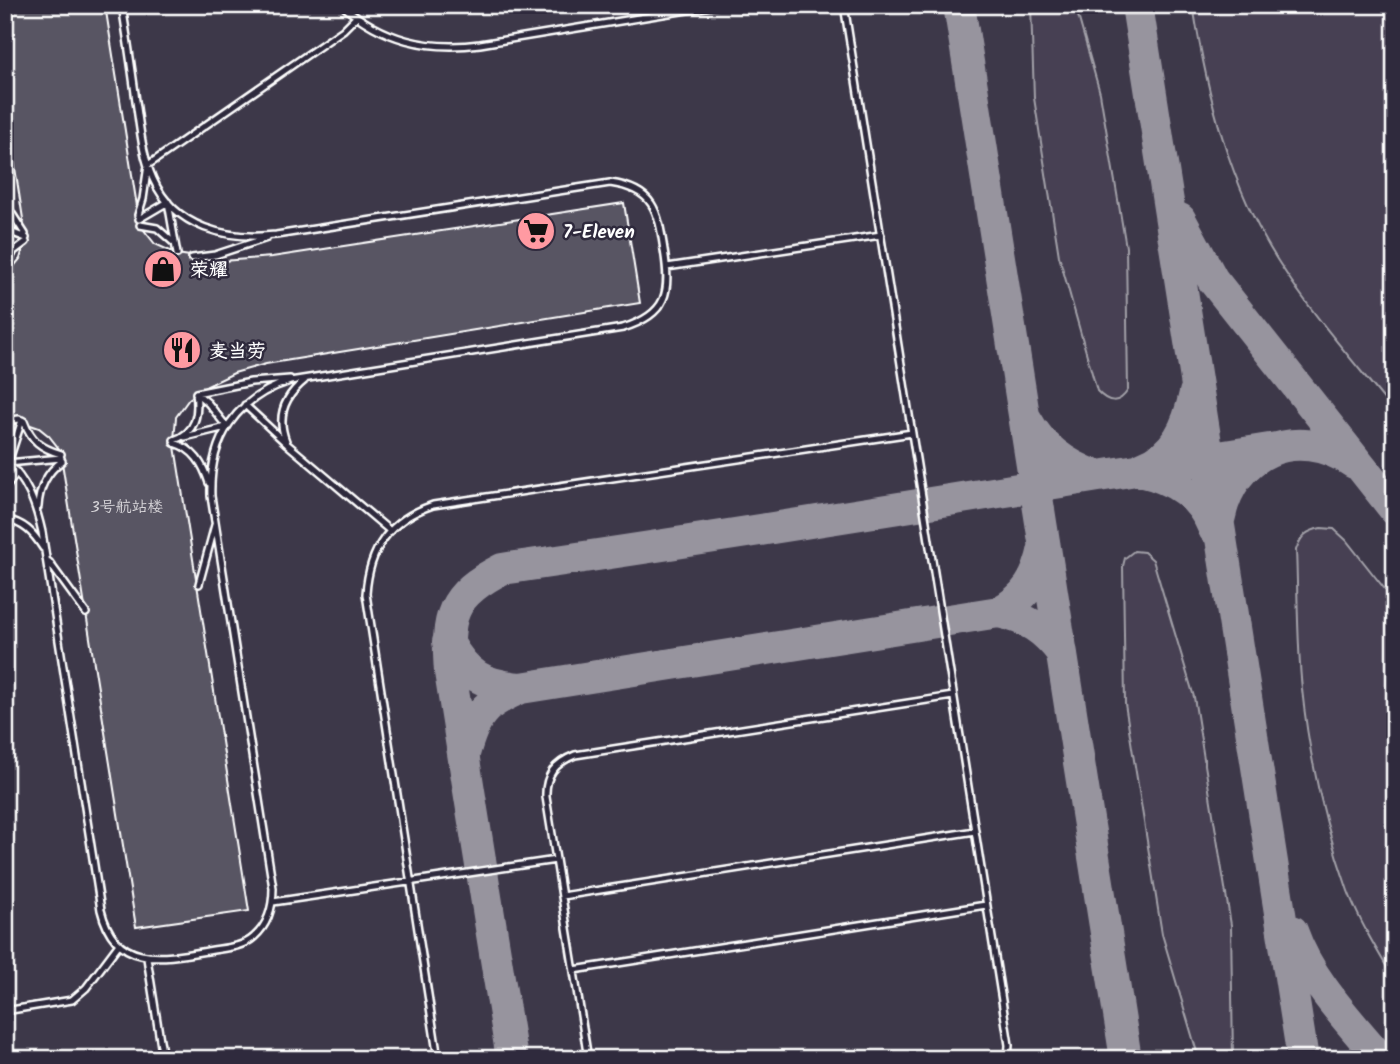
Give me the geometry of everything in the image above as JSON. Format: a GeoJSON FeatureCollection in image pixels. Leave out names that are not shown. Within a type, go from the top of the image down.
{"type":"FeatureCollection","features":[{"type":"Feature","properties":{"kind":"lane"},"geometry":{"type":"LineString","coordinates":[[122,5],[148,165],[153,180],[168,202],[191,221],[222,234],[240,237],[276,235],[610,183],[626,185],[640,191],[653,204],[659,217],[669,285],[665,299],[655,312],[642,322],[623,328],[307,378],[273,386],[245,405],[227,427],[213,466],[211,496]]}},
{"type":"Feature","properties":{"kind":"lane"},"geometry":{"type":"LineString","coordinates":[[342,5],[356,17],[396,38],[426,46],[443,47],[480,44],[718,5]]}},
{"type":"Feature","properties":{"kind":"lane"},"geometry":{"type":"LineString","coordinates":[[844,5],[1009,1045],[1008,1059]]}},
{"type":"Feature","properties":{"kind":"lane"},"geometry":{"type":"LineString","coordinates":[[139,220],[148,165],[343,30],[356,17]]}},
{"type":"Feature","properties":{"kind":"lane"},"geometry":{"type":"LineString","coordinates":[[139,220],[168,202]]}},
{"type":"Feature","properties":{"kind":"lane"},"geometry":{"type":"LineString","coordinates":[[168,202],[177,254]]}},
{"type":"Feature","properties":{"kind":"lane"},"geometry":{"type":"LineString","coordinates":[[5,203],[26,238]]}},
{"type":"Feature","properties":{"kind":"lane"},"geometry":{"type":"LineString","coordinates":[[139,220],[164,232],[176,246]]}},
{"type":"Feature","properties":{"kind":"lane"},"geometry":{"type":"LineString","coordinates":[[5,230],[26,238]]}},
{"type":"Feature","properties":{"kind":"lane"},"geometry":{"type":"LineString","coordinates":[[192,258],[215,255],[276,235]]}},
{"type":"Feature","properties":{"kind":"lane"},"geometry":{"type":"LineString","coordinates":[[667,267],[880,235]]}},
{"type":"Feature","properties":{"kind":"lane"},"geometry":{"type":"LineString","coordinates":[[5,268],[14,251],[26,238]]}},
{"type":"Feature","properties":{"kind":"lane"},"geometry":{"type":"LineString","coordinates":[[196,393],[251,382],[307,378]]}},
{"type":"Feature","properties":{"kind":"lane"},"geometry":{"type":"LineString","coordinates":[[287,444],[281,421],[284,403],[294,388],[307,378]]}},
{"type":"Feature","properties":{"kind":"lane"},"geometry":{"type":"LineString","coordinates":[[196,393],[208,403],[227,427]]}},
{"type":"Feature","properties":{"kind":"lane"},"geometry":{"type":"LineString","coordinates":[[7,462],[17,472],[33,498],[38,514],[101,910],[109,933],[119,944],[147,958],[239,945],[251,940],[268,918],[273,902],[272,872],[211,496],[200,461],[191,451],[174,442],[189,432],[196,419],[196,393]]}},
{"type":"Feature","properties":{"kind":"lane"},"geometry":{"type":"LineString","coordinates":[[245,405],[389,530]]}},
{"type":"Feature","properties":{"kind":"lane"},"geometry":{"type":"LineString","coordinates":[[5,421],[22,420]]}},
{"type":"Feature","properties":{"kind":"lane"},"geometry":{"type":"LineString","coordinates":[[22,420],[37,445],[61,458]]}},
{"type":"Feature","properties":{"kind":"lane"},"geometry":{"type":"LineString","coordinates":[[7,462],[22,420]]}},
{"type":"Feature","properties":{"kind":"lane"},"geometry":{"type":"LineString","coordinates":[[182,437],[227,427]]}},
{"type":"Feature","properties":{"kind":"lane"},"geometry":{"type":"LineString","coordinates":[[438,1059],[366,594],[370,563],[389,530],[433,505],[912,433]]}},
{"type":"Feature","properties":{"kind":"lane"},"geometry":{"type":"LineString","coordinates":[[7,462],[61,458]]}},
{"type":"Feature","properties":{"kind":"lane"},"geometry":{"type":"LineString","coordinates":[[38,514],[38,501],[44,481],[61,458]]}},
{"type":"Feature","properties":{"kind":"lane"},"geometry":{"type":"LineString","coordinates":[[5,489],[17,472]]}},
{"type":"Feature","properties":{"kind":"lane"},"geometry":{"type":"LineString","coordinates":[[5,519],[27,528],[66,589],[86,613]]}},
{"type":"Feature","properties":{"kind":"lane"},"geometry":{"type":"LineString","coordinates":[[199,584],[216,522]]}},
{"type":"Feature","properties":{"kind":"lane"},"geometry":{"type":"LineString","coordinates":[[588,1059],[546,789],[551,773],[564,759],[575,755],[953,696]]}},
{"type":"Feature","properties":{"kind":"lane"},"geometry":{"type":"LineString","coordinates":[[562,896],[975,831]]}},
{"type":"Feature","properties":{"kind":"lane"},"geometry":{"type":"LineString","coordinates":[[273,902],[556,860]]}},
{"type":"Feature","properties":{"kind":"lane"},"geometry":{"type":"LineString","coordinates":[[574,970],[986,905]]}},
{"type":"Feature","properties":{"kind":"lane"},"geometry":{"type":"LineString","coordinates":[[5,1012],[72,1000],[86,988],[119,944]]}},
{"type":"Feature","properties":{"kind":"lane"},"geometry":{"type":"LineString","coordinates":[[147,958],[163,1059]]}},
{"type":"Feature","properties":{"kind":"shaded area"},"geometry":{"type":"Polygon","coordinates":[[[5,5],[1395,5],[1395,1059],[5,1059],[5,5]]]}},
{"type":"Feature","properties":{"kind":"shaded area"},"geometry":{"type":"Polygon","coordinates":[[[1031,5],[1075,5],[1100,93],[1126,247],[1128,390],[1121,398],[1113,401],[1097,391],[1059,256],[1034,98],[1031,5]]]}},
{"type":"Feature","properties":{"kind":"shaded area"},"geometry":{"type":"Polygon","coordinates":[[[1193,5],[1395,5],[1395,413],[1305,300],[1261,232],[1233,170],[1222,138],[1205,72],[1193,5]]]}},
{"type":"Feature","properties":{"kind":"shaded area"},"geometry":{"type":"Polygon","coordinates":[[[1321,528],[1334,529],[1346,540],[1395,602],[1395,981],[1348,891],[1325,816],[1309,740],[1300,672],[1296,550],[1305,535],[1321,528]]]}},
{"type":"Feature","properties":{"kind":"shaded area"},"geometry":{"type":"Polygon","coordinates":[[[1134,551],[1144,552],[1153,560],[1194,697],[1231,925],[1233,1059],[1199,1059],[1162,934],[1125,704],[1123,566],[1125,558],[1134,551]]]}},
{"type":"Feature","properties":{"kind":"building"},"geometry":{"type":"Polygon","coordinates":[[[5,5],[105,5],[140,225],[155,244],[177,254],[222,261],[272,257],[624,203],[640,303],[266,364],[234,373],[207,386],[189,399],[176,417],[174,440],[249,911],[136,927],[60,450],[39,428],[5,416],[5,277],[20,259],[26,238],[5,104],[5,5]]]}},
{"type":"Feature","properties":{"kind":"taxiway"},"geometry":{"type":"LineString","coordinates":[[959,5],[1126,1059]]}},
{"type":"Feature","properties":{"kind":"taxiway"},"geometry":{"type":"LineString","coordinates":[[1137,5],[1303,1059]]}},
{"type":"Feature","properties":{"kind":"taxiway"},"geometry":{"type":"LineString","coordinates":[[1180,219],[1213,280],[1395,510]]}},
{"type":"Feature","properties":{"kind":"taxiway"},"geometry":{"type":"LineString","coordinates":[[1143,467],[1164,455],[1179,438],[1189,417],[1195,393]]}},
{"type":"Feature","properties":{"kind":"taxiway"},"geometry":{"type":"LineString","coordinates":[[1026,419],[1047,447],[1075,467],[1097,476]]}},
{"type":"Feature","properties":{"kind":"taxiway"},"geometry":{"type":"LineString","coordinates":[[1219,520],[1226,496],[1237,477],[1252,462],[1269,451],[1310,445],[1332,451],[1354,463]]}},
{"type":"Feature","properties":{"kind":"taxiway"},"geometry":{"type":"LineString","coordinates":[[512,1059],[450,672],[451,622],[455,610],[471,588],[502,569],[1276,448]]}},
{"type":"Feature","properties":{"kind":"taxiway"},"geometry":{"type":"LineString","coordinates":[[1140,471],[1185,490],[1202,507],[1214,529]]}},
{"type":"Feature","properties":{"kind":"taxiway"},"geometry":{"type":"LineString","coordinates":[[464,754],[472,729],[482,712],[498,699],[521,688],[999,612],[1024,594],[1038,569],[1044,548]]}},
{"type":"Feature","properties":{"kind":"taxiway"},"geometry":{"type":"LineString","coordinates":[[999,612],[1035,626],[1062,653]]}},
{"type":"Feature","properties":{"kind":"taxiway"},"geometry":{"type":"LineString","coordinates":[[448,642],[462,663],[477,676],[496,684],[521,688]]}},
{"type":"Feature","properties":{"kind":"taxiway"},"geometry":{"type":"LineString","coordinates":[[1292,931],[1319,983],[1381,1059]]}},
{"type":"Feature","properties":{"kind":"place","name":"7-Eleven"},"geometry":{"type":"Point","coordinates":[536,231]}},
{"type":"Feature","properties":{"kind":"place","name":"荣耀"},"geometry":{"type":"Point","coordinates":[163,269]}},
{"type":"Feature","properties":{"kind":"place","name":"麦当劳"},"geometry":{"type":"Point","coordinates":[182,350]}}]}
